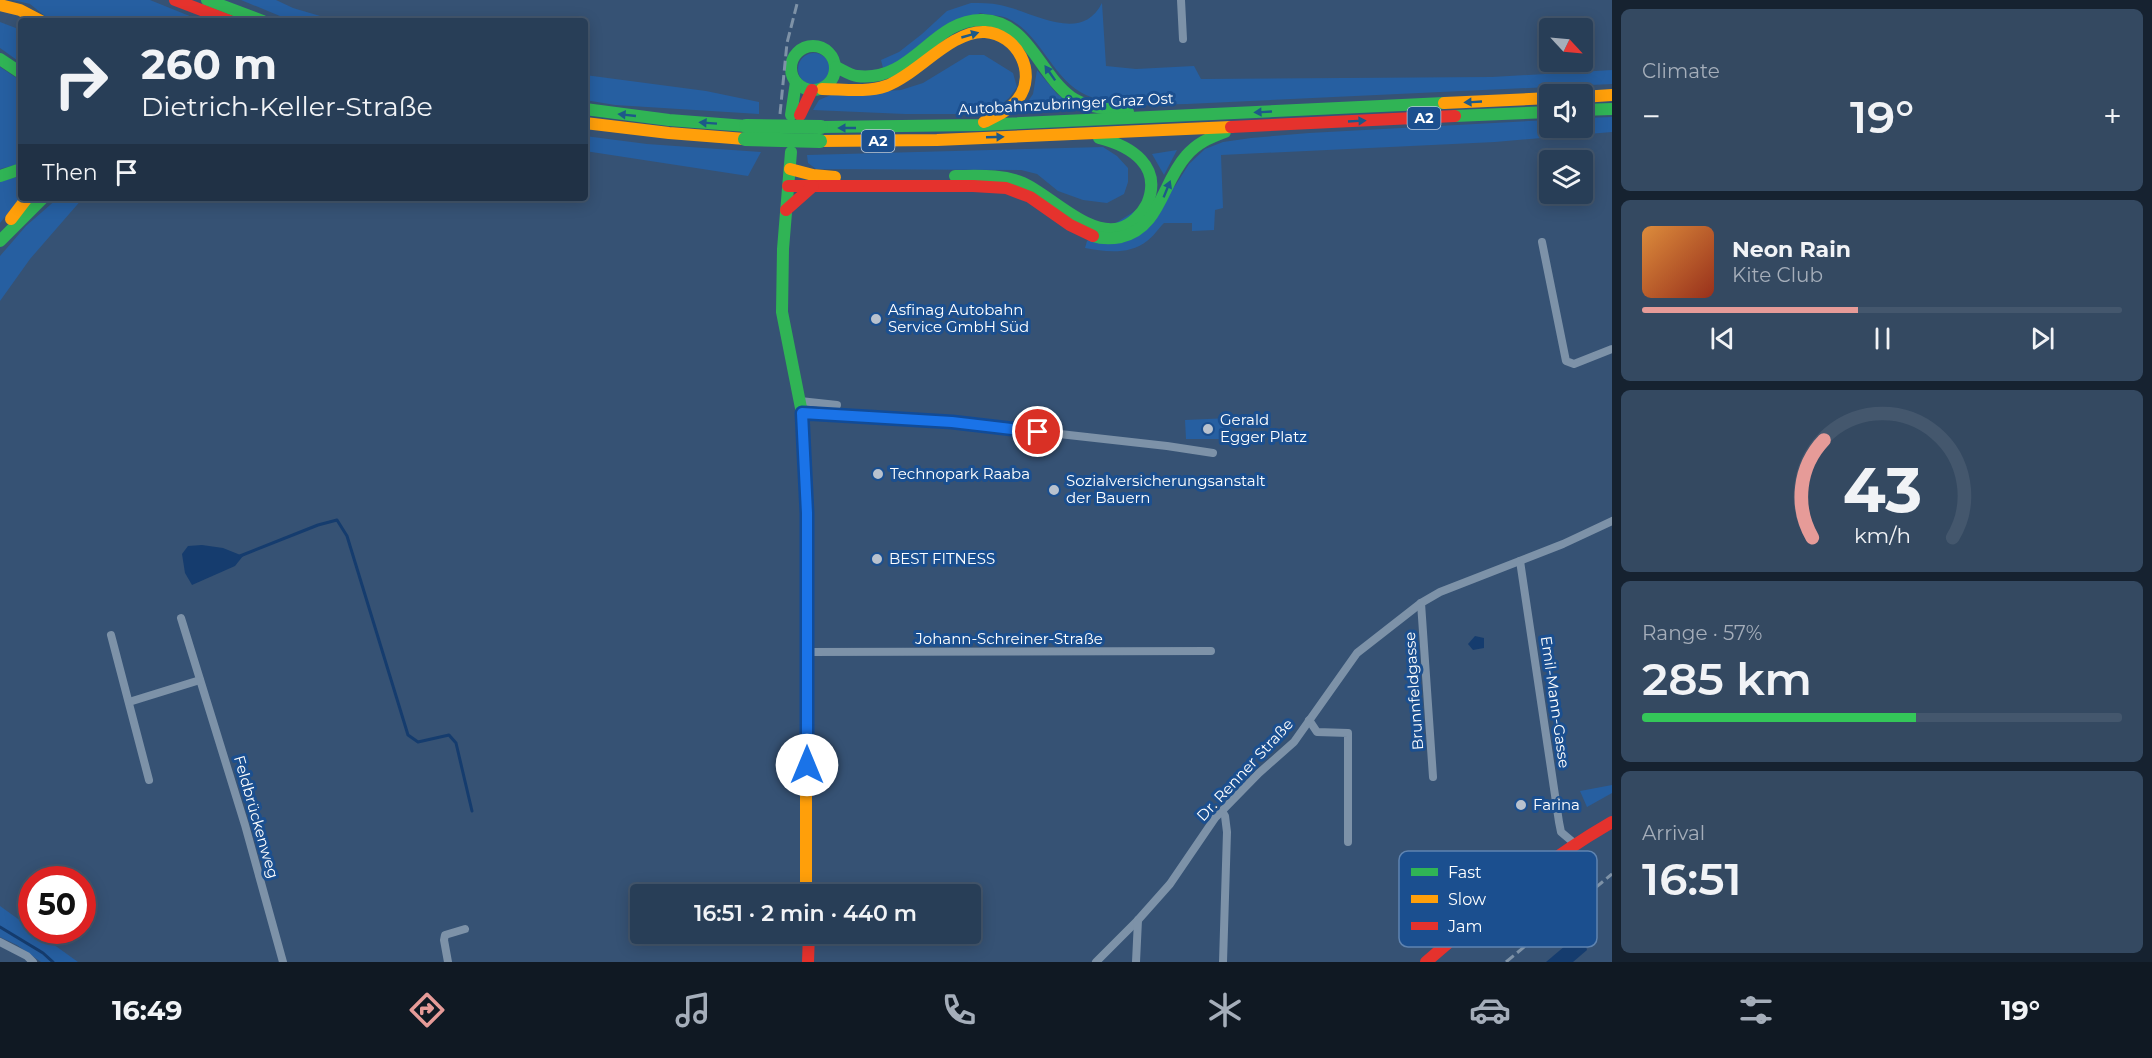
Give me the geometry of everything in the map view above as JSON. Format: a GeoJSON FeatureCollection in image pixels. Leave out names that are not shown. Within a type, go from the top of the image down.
{"type":"FeatureCollection","features":[{"type":"Feature","properties":{"kind":"main road"},"geometry":{"type":"LineString","coordinates":[[175,0],[222,18]]}},
{"type":"Feature","properties":{"kind":"main road"},"geometry":{"type":"LineString","coordinates":[[207,0],[255,18]]}},
{"type":"Feature","properties":{"kind":"main road"},"geometry":{"type":"LineString","coordinates":[[228,0],[258,18]]}},
{"type":"Feature","properties":{"kind":"main road"},"geometry":{"type":"LineString","coordinates":[[0,5],[20,10],[35,18]]}},
{"type":"Feature","properties":{"kind":"main road"},"geometry":{"type":"LineString","coordinates":[[0,15],[18,21]]}},
{"type":"Feature","properties":{"kind":"main road"},"geometry":{"type":"LineString","coordinates":[[836,67],[855,76],[886,75],[917,57],[955,27],[965,22],[985,20],[1002,25],[1018,34],[1062,89],[1074,99],[1089,105],[1158,117]]}},
{"type":"Feature","properties":{"kind":"main road"},"geometry":{"type":"LineString","coordinates":[[796,82],[803,88],[817,89],[883,87],[919,68],[961,37],[982,32],[993,33],[1003,37],[1019,52],[1026,76],[1023,88],[1014,104],[980,125]]}},
{"type":"Feature","properties":{"kind":"main road"},"geometry":{"type":"LineString","coordinates":[[811,46],[824,49],[831,55],[836,67],[829,84],[817,89],[796,115],[796,82],[791,69],[795,56],[802,49],[811,46]]}},
{"type":"Feature","properties":{"kind":"main road"},"geometry":{"type":"LineString","coordinates":[[0,59],[18,71]]}},
{"type":"Feature","properties":{"kind":"main road"},"geometry":{"type":"LineString","coordinates":[[1593,97],[1612,96]]}},
{"type":"Feature","properties":{"kind":"main road","name":"Autobahnzubringer Graz Ost"},"geometry":{"type":"LineString","coordinates":[[820,134],[1539,99]]}},
{"type":"Feature","properties":{"kind":"main road"},"geometry":{"type":"LineString","coordinates":[[1593,110],[1612,109]]}},
{"type":"Feature","properties":{"kind":"main road","name":"Autobahnzubringer Graz Ost"},"geometry":{"type":"LineString","coordinates":[[588,110],[746,132]]}},
{"type":"Feature","properties":{"kind":"main road","name":"Autobahnzubringer Graz Ost"},"geometry":{"type":"LineString","coordinates":[[588,123],[669,133],[746,132],[937,140],[1539,113]]}},
{"type":"Feature","properties":{"kind":"main road"},"geometry":{"type":"LineString","coordinates":[[788,186],[1004,188],[1025,195],[1095,238],[1108,239],[1132,234],[1139,229],[1157,209],[1178,166],[1186,156],[1204,140],[1236,127]]}},
{"type":"Feature","properties":{"kind":"main road"},"geometry":{"type":"LineString","coordinates":[[790,169],[829,177],[1006,177],[1037,189],[1086,223],[1112,229],[1120,228],[1143,211],[1148,201],[1152,178],[1150,170],[1129,149],[1113,141],[1084,134]]}},
{"type":"Feature","properties":{"kind":"main road"},"geometry":{"type":"LineString","coordinates":[[791,152],[783,249],[782,312],[801,407],[806,478],[806,884]]}},
{"type":"Feature","properties":{"kind":"main road"},"geometry":{"type":"LineString","coordinates":[[0,176],[18,170]]}},
{"type":"Feature","properties":{"kind":"main road"},"geometry":{"type":"LineString","coordinates":[[786,210],[813,186]]}},
{"type":"Feature","properties":{"kind":"main road"},"geometry":{"type":"LineString","coordinates":[[0,236],[25,201]]}},
{"type":"Feature","properties":{"kind":"main road"},"geometry":{"type":"LineString","coordinates":[[0,241],[40,201]]}},
{"type":"Feature","properties":{"kind":"main road"},"geometry":{"type":"LineString","coordinates":[[1563,851],[1612,822]]}},
{"type":"Feature","properties":{"kind":"main road"},"geometry":{"type":"LineString","coordinates":[[808,944],[808,962]]}},
{"type":"Feature","properties":{"kind":"main road"},"geometry":{"type":"LineString","coordinates":[[1426,962],[1444,947]]}},
{"type":"Feature","properties":{"kind":"street"},"geometry":{"type":"LineString","coordinates":[[1181,0],[1183,39]]}},
{"type":"Feature","properties":{"kind":"street"},"geometry":{"type":"LineString","coordinates":[[1542,242],[1566,361],[1574,364],[1612,349]]}},
{"type":"Feature","properties":{"kind":"street"},"geometry":{"type":"LineString","coordinates":[[801,407],[837,405]]}},
{"type":"Feature","properties":{"kind":"street"},"geometry":{"type":"LineString","coordinates":[[801,407],[1167,446],[1213,453]]}},
{"type":"Feature","properties":{"kind":"street","name":"Dr. Renner Straße"},"geometry":{"type":"LineString","coordinates":[[1096,962],[1170,884],[1222,811],[1259,773],[1294,742],[1357,653],[1421,603],[1440,592],[1586,534],[1612,521]]}},
{"type":"Feature","properties":{"kind":"street","name":"Emil-Mann-Gasse"},"geometry":{"type":"LineString","coordinates":[[1520,561],[1559,822],[1562,831],[1574,843]]}},
{"type":"Feature","properties":{"kind":"street","name":"Brunnfeldgasse"},"geometry":{"type":"LineString","coordinates":[[1421,603],[1433,777]]}},
{"type":"Feature","properties":{"kind":"street","name":"Feldbrückenweg"},"geometry":{"type":"LineString","coordinates":[[181,618],[245,825],[283,962]]}},
{"type":"Feature","properties":{"kind":"street"},"geometry":{"type":"LineString","coordinates":[[111,635],[149,780]]}},
{"type":"Feature","properties":{"kind":"street","name":"Johann-Schreiner-Straße"},"geometry":{"type":"LineString","coordinates":[[807,652],[1211,651]]}},
{"type":"Feature","properties":{"kind":"street"},"geometry":{"type":"LineString","coordinates":[[129,702],[200,680]]}},
{"type":"Feature","properties":{"kind":"street"},"geometry":{"type":"LineString","coordinates":[[1309,720],[1317,732],[1348,733],[1348,842]]}},
{"type":"Feature","properties":{"kind":"street"},"geometry":{"type":"LineString","coordinates":[[1222,811],[1227,832],[1223,962]]}},
{"type":"Feature","properties":{"kind":"street"},"geometry":{"type":"LineString","coordinates":[[1136,962],[1138,920]]}},
{"type":"Feature","properties":{"kind":"street"},"geometry":{"type":"LineString","coordinates":[[448,962],[445,935],[465,929]]}},
{"type":"Feature","properties":{"kind":"street"},"geometry":{"type":"LineString","coordinates":[[0,942],[27,956],[33,962]]}},
{"type":"Feature","properties":{"kind":"shaded area"},"geometry":{"type":"Polygon","coordinates":[[[13,0],[150,0],[195,18],[47,18],[30,4],[13,0]]]}},
{"type":"Feature","properties":{"kind":"shaded area"},"geometry":{"type":"Polygon","coordinates":[[[241,0],[276,0],[293,8],[327,18],[285,18],[241,0]]]}},
{"type":"Feature","properties":{"kind":"shaded area"},"geometry":{"type":"Polygon","coordinates":[[[971,3],[989,3],[1069,24],[1082,22],[1093,15],[1102,3],[1106,66],[1136,69],[1194,66],[1201,79],[1492,77],[1612,70],[1612,84],[1539,84],[1539,87],[1187,104],[1122,104],[1086,95],[1074,88],[1019,25],[1004,17],[980,13],[903,61],[883,68],[881,60],[899,52],[947,11],[971,3]]]}},
{"type":"Feature","properties":{"kind":"shaded area"},"geometry":{"type":"Polygon","coordinates":[[[0,22],[18,29],[18,61],[0,48],[0,22]]]}},
{"type":"Feature","properties":{"kind":"shaded area"},"geometry":{"type":"Polygon","coordinates":[[[814,53],[825,58],[830,69],[825,80],[814,85],[803,80],[798,69],[803,58],[814,53]]]}},
{"type":"Feature","properties":{"kind":"shaded area"},"geometry":{"type":"Polygon","coordinates":[[[969,55],[984,55],[1013,73],[1017,87],[1009,98],[996,109],[970,114],[813,110],[819,100],[831,95],[901,90],[923,83],[969,55]]]}},
{"type":"Feature","properties":{"kind":"shaded area"},"geometry":{"type":"Polygon","coordinates":[[[0,67],[18,79],[18,163],[0,169],[0,67]]]}},
{"type":"Feature","properties":{"kind":"shaded area"},"geometry":{"type":"Polygon","coordinates":[[[1037,70],[1057,94],[1076,107],[1025,110],[1033,94],[1037,70]]]}},
{"type":"Feature","properties":{"kind":"shaded area"},"geometry":{"type":"Polygon","coordinates":[[[588,75],[706,91],[759,102],[759,114],[615,105],[588,100],[588,75]]]}},
{"type":"Feature","properties":{"kind":"shaded area"},"geometry":{"type":"Polygon","coordinates":[[[1612,117],[1612,132],[1593,134],[1593,118],[1612,117]]]}},
{"type":"Feature","properties":{"kind":"shaded area"},"geometry":{"type":"Polygon","coordinates":[[[1539,121],[1539,138],[1542,138],[1221,155],[1223,208],[1215,210],[1214,230],[1192,231],[1192,223],[1164,223],[1149,239],[1133,249],[1109,251],[1085,248],[1087,241],[1175,186],[1189,164],[1205,149],[1223,142],[1309,133],[1539,121]]]}},
{"type":"Feature","properties":{"kind":"shaded area"},"geometry":{"type":"Polygon","coordinates":[[[588,136],[647,144],[761,152],[748,176],[588,151],[588,136]]]}},
{"type":"Feature","properties":{"kind":"shaded area"},"geometry":{"type":"Polygon","coordinates":[[[1103,147],[1117,156],[1128,168],[1128,182],[1124,194],[1107,203],[1083,200],[1058,191],[1037,174],[1021,170],[816,169],[808,163],[807,155],[1103,147]]]}},
{"type":"Feature","properties":{"kind":"shaded area"},"geometry":{"type":"Polygon","coordinates":[[[1177,150],[1164,175],[1152,154],[1177,150]]]}},
{"type":"Feature","properties":{"kind":"shaded area"},"geometry":{"type":"Polygon","coordinates":[[[18,177],[18,201],[0,223],[0,181],[18,177]]]}},
{"type":"Feature","properties":{"kind":"shaded area"},"geometry":{"type":"Polygon","coordinates":[[[55,201],[80,201],[30,259],[0,301],[0,256],[26,226],[55,201]]]}},
{"type":"Feature","properties":{"kind":"shaded area","name":"Gerald Egger Platz"},"geometry":{"type":"Polygon","coordinates":[[[1230,418],[1231,439],[1186,439],[1185,420],[1230,418]]]}},
{"type":"Feature","properties":{"kind":"shaded area"},"geometry":{"type":"Polygon","coordinates":[[[188,546],[223,548],[243,556],[235,566],[192,585],[185,573],[182,554],[188,546]]]}},
{"type":"Feature","properties":{"kind":"shaded area"},"geometry":{"type":"Polygon","coordinates":[[[1475,636],[1484,638],[1484,648],[1473,650],[1468,644],[1475,636]]]}},
{"type":"Feature","properties":{"kind":"shaded area"},"geometry":{"type":"Polygon","coordinates":[[[1612,785],[1612,793],[1587,807],[1580,791],[1612,785]]]}},
{"type":"Feature","properties":{"kind":"shaded area"},"geometry":{"type":"Polygon","coordinates":[[[0,906],[18,919],[18,944],[53,944],[78,962],[41,962],[17,945],[0,937],[0,906]]]}},
{"type":"Feature","properties":{"kind":"shaded area"},"geometry":{"type":"Polygon","coordinates":[[[1564,947],[1586,947],[1587,950],[1573,962],[1546,962],[1564,947]]]}},
{"type":"Feature","properties":{"kind":"waterway"},"geometry":{"type":"LineString","coordinates":[[240,556],[318,525],[337,520],[347,536],[408,735],[418,742],[449,735],[456,743],[472,811]]}},
{"type":"Feature","properties":{"kind":"waterway"},"geometry":{"type":"LineString","coordinates":[[0,927],[43,953],[53,962]]}},
{"type":"Feature","properties":{"kind":"railway"},"geometry":{"type":"LineString","coordinates":[[780,114],[787,43],[798,0]]}},
{"type":"Feature","properties":{"kind":"railway"},"geometry":{"type":"LineString","coordinates":[[1597,886],[1612,874]]}},
{"type":"Feature","properties":{"kind":"railway"},"geometry":{"type":"LineString","coordinates":[[1506,962],[1524,947]]}},
{"type":"Feature","properties":{"kind":"traffic: fast"},"geometry":{"type":"LineString","coordinates":[[207,0],[255,18]]}},
{"type":"Feature","properties":{"kind":"traffic: fast"},"geometry":{"type":"LineString","coordinates":[[836,67],[857,76],[876,76],[908,61],[950,29],[966,22],[983,20],[999,23],[1023,39],[1050,76],[1077,101],[1091,106],[1128,112]]}},
{"type":"Feature","properties":{"kind":"traffic: fast"},"geometry":{"type":"LineString","coordinates":[[813,46],[829,52],[835,68],[829,84],[813,90],[797,84],[791,68],[797,52],[813,46]]}},
{"type":"Feature","properties":{"kind":"traffic: fast"},"geometry":{"type":"LineString","coordinates":[[0,59],[18,71]]}},
{"type":"Feature","properties":{"kind":"traffic: fast"},"geometry":{"type":"LineString","coordinates":[[791,115],[796,82]]}},
{"type":"Feature","properties":{"kind":"traffic: fast"},"geometry":{"type":"LineString","coordinates":[[821,127],[980,125],[1444,103]]}},
{"type":"Feature","properties":{"kind":"traffic: fast"},"geometry":{"type":"LineString","coordinates":[[588,109],[669,120],[746,126]]}},
{"type":"Feature","properties":{"kind":"traffic: fast"},"geometry":{"type":"LineString","coordinates":[[1593,110],[1612,109]]}},
{"type":"Feature","properties":{"kind":"traffic: fast"},"geometry":{"type":"LineString","coordinates":[[1455,116],[1539,112]]}},
{"type":"Feature","properties":{"kind":"traffic: fast"},"geometry":{"type":"LineString","coordinates":[[746,126],[821,127]]}},
{"type":"Feature","properties":{"kind":"traffic: fast"},"geometry":{"type":"LineString","coordinates":[[1093,236],[1121,237],[1134,232],[1152,215],[1186,156],[1204,141],[1225,132]]}},
{"type":"Feature","properties":{"kind":"traffic: fast"},"geometry":{"type":"LineString","coordinates":[[955,176],[989,176],[1015,180],[1034,189],[1082,221],[1108,229],[1124,227],[1145,208],[1151,191],[1151,179],[1141,160],[1132,152],[1099,138]]}},
{"type":"Feature","properties":{"kind":"traffic: fast"},"geometry":{"type":"LineString","coordinates":[[745,139],[820,141]]}},
{"type":"Feature","properties":{"kind":"traffic: fast"},"geometry":{"type":"LineString","coordinates":[[791,152],[783,249],[782,312],[802,413],[806,507]]}},
{"type":"Feature","properties":{"kind":"traffic: fast"},"geometry":{"type":"LineString","coordinates":[[0,176],[18,170]]}},
{"type":"Feature","properties":{"kind":"traffic: fast"},"geometry":{"type":"LineString","coordinates":[[0,241],[40,201]]}},
{"type":"Feature","properties":{"kind":"traffic: slow"},"geometry":{"type":"LineString","coordinates":[[0,5],[20,10],[35,18]]}},
{"type":"Feature","properties":{"kind":"traffic: slow"},"geometry":{"type":"LineString","coordinates":[[822,89],[862,90],[886,86],[910,73],[960,38],[972,33],[996,34],[1015,47],[1025,67],[1026,78],[1024,89],[1015,103],[984,122]]}},
{"type":"Feature","properties":{"kind":"traffic: slow"},"geometry":{"type":"LineString","coordinates":[[1593,96],[1612,95]]}},
{"type":"Feature","properties":{"kind":"traffic: slow"},"geometry":{"type":"LineString","coordinates":[[1444,103],[1539,99]]}},
{"type":"Feature","properties":{"kind":"traffic: slow"},"geometry":{"type":"LineString","coordinates":[[588,123],[745,139]]}},
{"type":"Feature","properties":{"kind":"traffic: slow"},"geometry":{"type":"LineString","coordinates":[[820,141],[937,140],[1231,127]]}},
{"type":"Feature","properties":{"kind":"traffic: slow"},"geometry":{"type":"LineString","coordinates":[[790,169],[813,175],[835,177]]}},
{"type":"Feature","properties":{"kind":"traffic: slow"},"geometry":{"type":"LineString","coordinates":[[11,219],[25,201]]}},
{"type":"Feature","properties":{"kind":"traffic: slow"},"geometry":{"type":"LineString","coordinates":[[806,707],[806,884]]}},
{"type":"Feature","properties":{"kind":"traffic: jam"},"geometry":{"type":"LineString","coordinates":[[175,0],[222,18]]}},
{"type":"Feature","properties":{"kind":"traffic: jam"},"geometry":{"type":"LineString","coordinates":[[800,115],[812,90]]}},
{"type":"Feature","properties":{"kind":"traffic: jam"},"geometry":{"type":"LineString","coordinates":[[1231,127],[1455,116]]}},
{"type":"Feature","properties":{"kind":"traffic: jam"},"geometry":{"type":"LineString","coordinates":[[788,186],[1006,188],[1030,197],[1070,225],[1093,236]]}},
{"type":"Feature","properties":{"kind":"traffic: jam"},"geometry":{"type":"LineString","coordinates":[[786,210],[813,186]]}},
{"type":"Feature","properties":{"kind":"traffic: jam"},"geometry":{"type":"LineString","coordinates":[[806,507],[806,707]]}},
{"type":"Feature","properties":{"kind":"traffic: jam"},"geometry":{"type":"LineString","coordinates":[[1566,851],[1612,822]]}},
{"type":"Feature","properties":{"kind":"traffic: jam"},"geometry":{"type":"LineString","coordinates":[[808,962],[809,944]]}},
{"type":"Feature","properties":{"kind":"traffic: jam"},"geometry":{"type":"LineString","coordinates":[[1426,962],[1444,947]]}},
{"type":"Feature","properties":{"kind":"place","name":"Asfinag Autobahn Service GmbH Süd"},"geometry":{"type":"Point","coordinates":[876,319]}},
{"type":"Feature","properties":{"kind":"place","name":"Gerald Egger Platz"},"geometry":{"type":"Point","coordinates":[1208,429]}},
{"type":"Feature","properties":{"kind":"place","name":"Technopark Raaba"},"geometry":{"type":"Point","coordinates":[878,474]}},
{"type":"Feature","properties":{"kind":"place","name":"Sozialversicherungsanstalt der Bauern"},"geometry":{"type":"Point","coordinates":[1054,490]}},
{"type":"Feature","properties":{"kind":"place","name":"BEST FITNESS"},"geometry":{"type":"Point","coordinates":[877,559]}},
{"type":"Feature","properties":{"kind":"place","name":"Farina"},"geometry":{"type":"Point","coordinates":[1521,805]}},
{"type":"Feature","properties":{"kind":"route"},"geometry":{"type":"LineString","coordinates":[[807,765],[807,513],[802,413],[952,422],[1038,432]]}}]}
